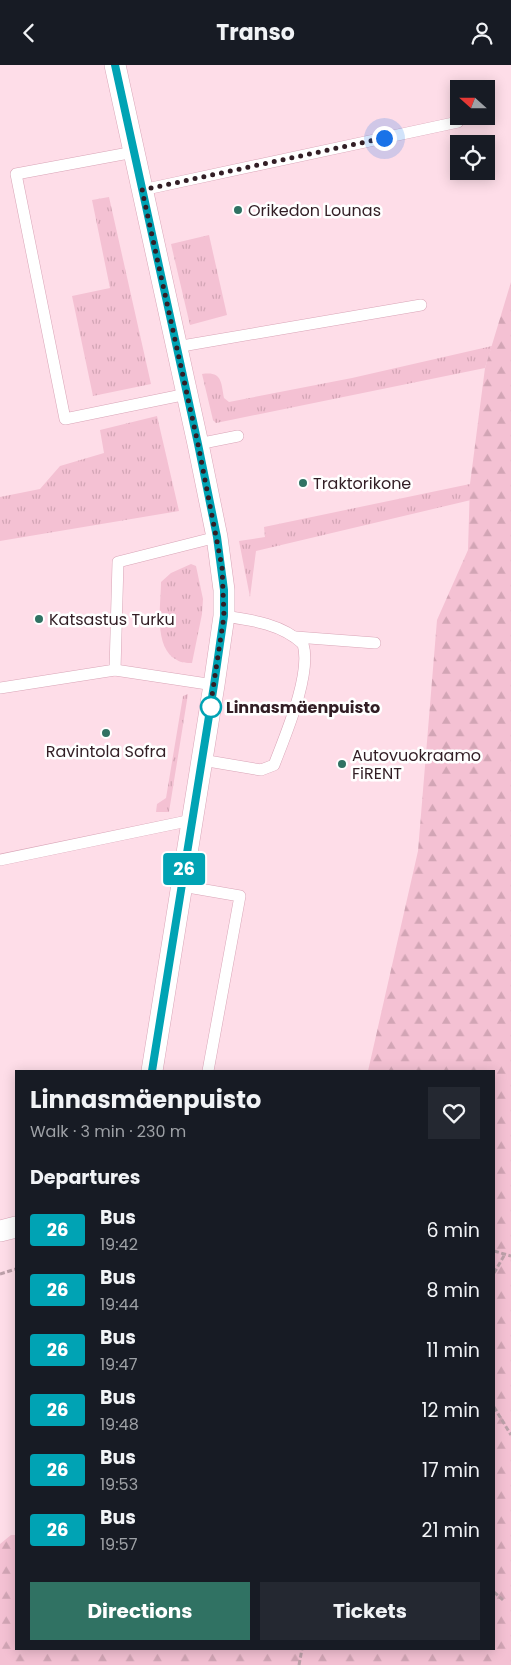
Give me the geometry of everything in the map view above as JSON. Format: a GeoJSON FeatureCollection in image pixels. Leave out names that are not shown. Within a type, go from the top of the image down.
{"type":"FeatureCollection","features":[{"type":"Feature","properties":{"kind":"street"},"geometry":{"type":"LineString","coordinates":[[115,65],[198,444],[217,537],[224,590],[224,616],[214,685],[152,1070]]}},
{"type":"Feature","properties":{"kind":"street"},"geometry":{"type":"LineString","coordinates":[[0,1231],[15,1227]]}},
{"type":"Feature","properties":{"kind":"lane"},"geometry":{"type":"LineString","coordinates":[[142,190],[450,123]]}},
{"type":"Feature","properties":{"kind":"lane"},"geometry":{"type":"LineString","coordinates":[[134,152],[16,174],[65,419],[186,394]]}},
{"type":"Feature","properties":{"kind":"lane"},"geometry":{"type":"LineString","coordinates":[[176,347],[421,305]]}},
{"type":"Feature","properties":{"kind":"lane"},"geometry":{"type":"LineString","coordinates":[[198,444],[238,436]]}},
{"type":"Feature","properties":{"kind":"lane"},"geometry":{"type":"LineString","coordinates":[[115,670],[118,562],[217,537]]}},
{"type":"Feature","properties":{"kind":"lane"},"geometry":{"type":"LineString","coordinates":[[202,760],[261,771],[274,765],[286,735],[306,663],[303,644],[287,631],[263,623],[224,616]]}},
{"type":"Feature","properties":{"kind":"lane"},"geometry":{"type":"LineString","coordinates":[[296,637],[375,643]]}},
{"type":"Feature","properties":{"kind":"lane"},"geometry":{"type":"LineString","coordinates":[[0,688],[115,670],[214,685]]}},
{"type":"Feature","properties":{"kind":"lane"},"geometry":{"type":"LineString","coordinates":[[0,860],[192,820]]}},
{"type":"Feature","properties":{"kind":"lane"},"geometry":{"type":"LineString","coordinates":[[182,886],[240,896],[208,1070]]}},
{"type":"Feature","properties":{"kind":"path"},"geometry":{"type":"LineString","coordinates":[[495,1251],[511,1256]]}},
{"type":"Feature","properties":{"kind":"path"},"geometry":{"type":"LineString","coordinates":[[495,1271],[504,1254]]}},
{"type":"Feature","properties":{"kind":"path"},"geometry":{"type":"LineString","coordinates":[[0,1274],[15,1269]]}},
{"type":"Feature","properties":{"kind":"path"},"geometry":{"type":"LineString","coordinates":[[495,1409],[511,1435]]}},
{"type":"Feature","properties":{"kind":"path"},"geometry":{"type":"LineString","coordinates":[[495,1593],[503,1600]]}},
{"type":"Feature","properties":{"kind":"path"},"geometry":{"type":"LineString","coordinates":[[299,1665],[302,1650]]}},
{"type":"Feature","properties":{"kind":"green space"},"geometry":{"type":"Polygon","coordinates":[[[109,197],[151,384],[93,396],[72,296],[110,288],[92,200],[109,197]]]}},
{"type":"Feature","properties":{"kind":"green space"},"geometry":{"type":"Polygon","coordinates":[[[209,235],[227,315],[190,325],[171,244],[209,235]]]}},
{"type":"Feature","properties":{"kind":"green space"},"geometry":{"type":"Polygon","coordinates":[[[511,282],[511,1665],[0,1665],[0,1544],[11,1535],[15,1535],[15,1650],[495,1650],[495,1070],[368,1070],[418,851],[437,620],[468,550],[470,484],[485,368],[511,282]]]}},
{"type":"Feature","properties":{"kind":"green space"},"geometry":{"type":"Polygon","coordinates":[[[492,346],[485,368],[216,423],[213,420],[202,374],[217,376],[221,383],[224,398],[229,402],[352,378],[492,346]]]}},
{"type":"Feature","properties":{"kind":"green space"},"geometry":{"type":"Polygon","coordinates":[[[157,416],[179,511],[0,541],[0,497],[40,489],[60,466],[104,453],[100,430],[157,416]]]}},
{"type":"Feature","properties":{"kind":"green space"},"geometry":{"type":"Polygon","coordinates":[[[470,484],[471,500],[256,551],[250,597],[239,541],[265,537],[264,527],[470,484]]]}},
{"type":"Feature","properties":{"kind":"green space"},"geometry":{"type":"Polygon","coordinates":[[[191,564],[196,566],[203,599],[202,614],[192,663],[186,663],[180,662],[169,654],[164,646],[160,625],[161,582],[171,573],[191,564]]]}},
{"type":"Feature","properties":{"kind":"green space"},"geometry":{"type":"Polygon","coordinates":[[[188,694],[169,812],[156,812],[157,804],[166,798],[183,696],[188,694]]]}},
{"type":"Feature","properties":{"kind":"bus line","name":"26"},"geometry":{"type":"LineString","coordinates":[[115,65],[198,444],[217,537],[224,590],[224,616],[214,685],[152,1070]]}},
{"type":"Feature","properties":{"kind":"place","name":"Orikedon Lounas"},"geometry":{"type":"Point","coordinates":[238,210]}},
{"type":"Feature","properties":{"kind":"place","name":"Traktorikone"},"geometry":{"type":"Point","coordinates":[303,483]}},
{"type":"Feature","properties":{"kind":"place","name":"Katsastus Turku"},"geometry":{"type":"Point","coordinates":[39,619]}},
{"type":"Feature","properties":{"kind":"place","name":"Linnasmäenpuisto"},"geometry":{"type":"Point","coordinates":[211,707]}},
{"type":"Feature","properties":{"kind":"place","name":"Ravintola Sofra"},"geometry":{"type":"Point","coordinates":[106,733]}},
{"type":"Feature","properties":{"kind":"place","name":"Autovuokraamo FiRENT"},"geometry":{"type":"Point","coordinates":[342,764]}},
{"type":"Feature","properties":{"kind":"route"},"geometry":{"type":"LineString","coordinates":[[211,707],[210,709],[224,616],[222,567],[198,444],[142,190],[384,138]]}}]}
